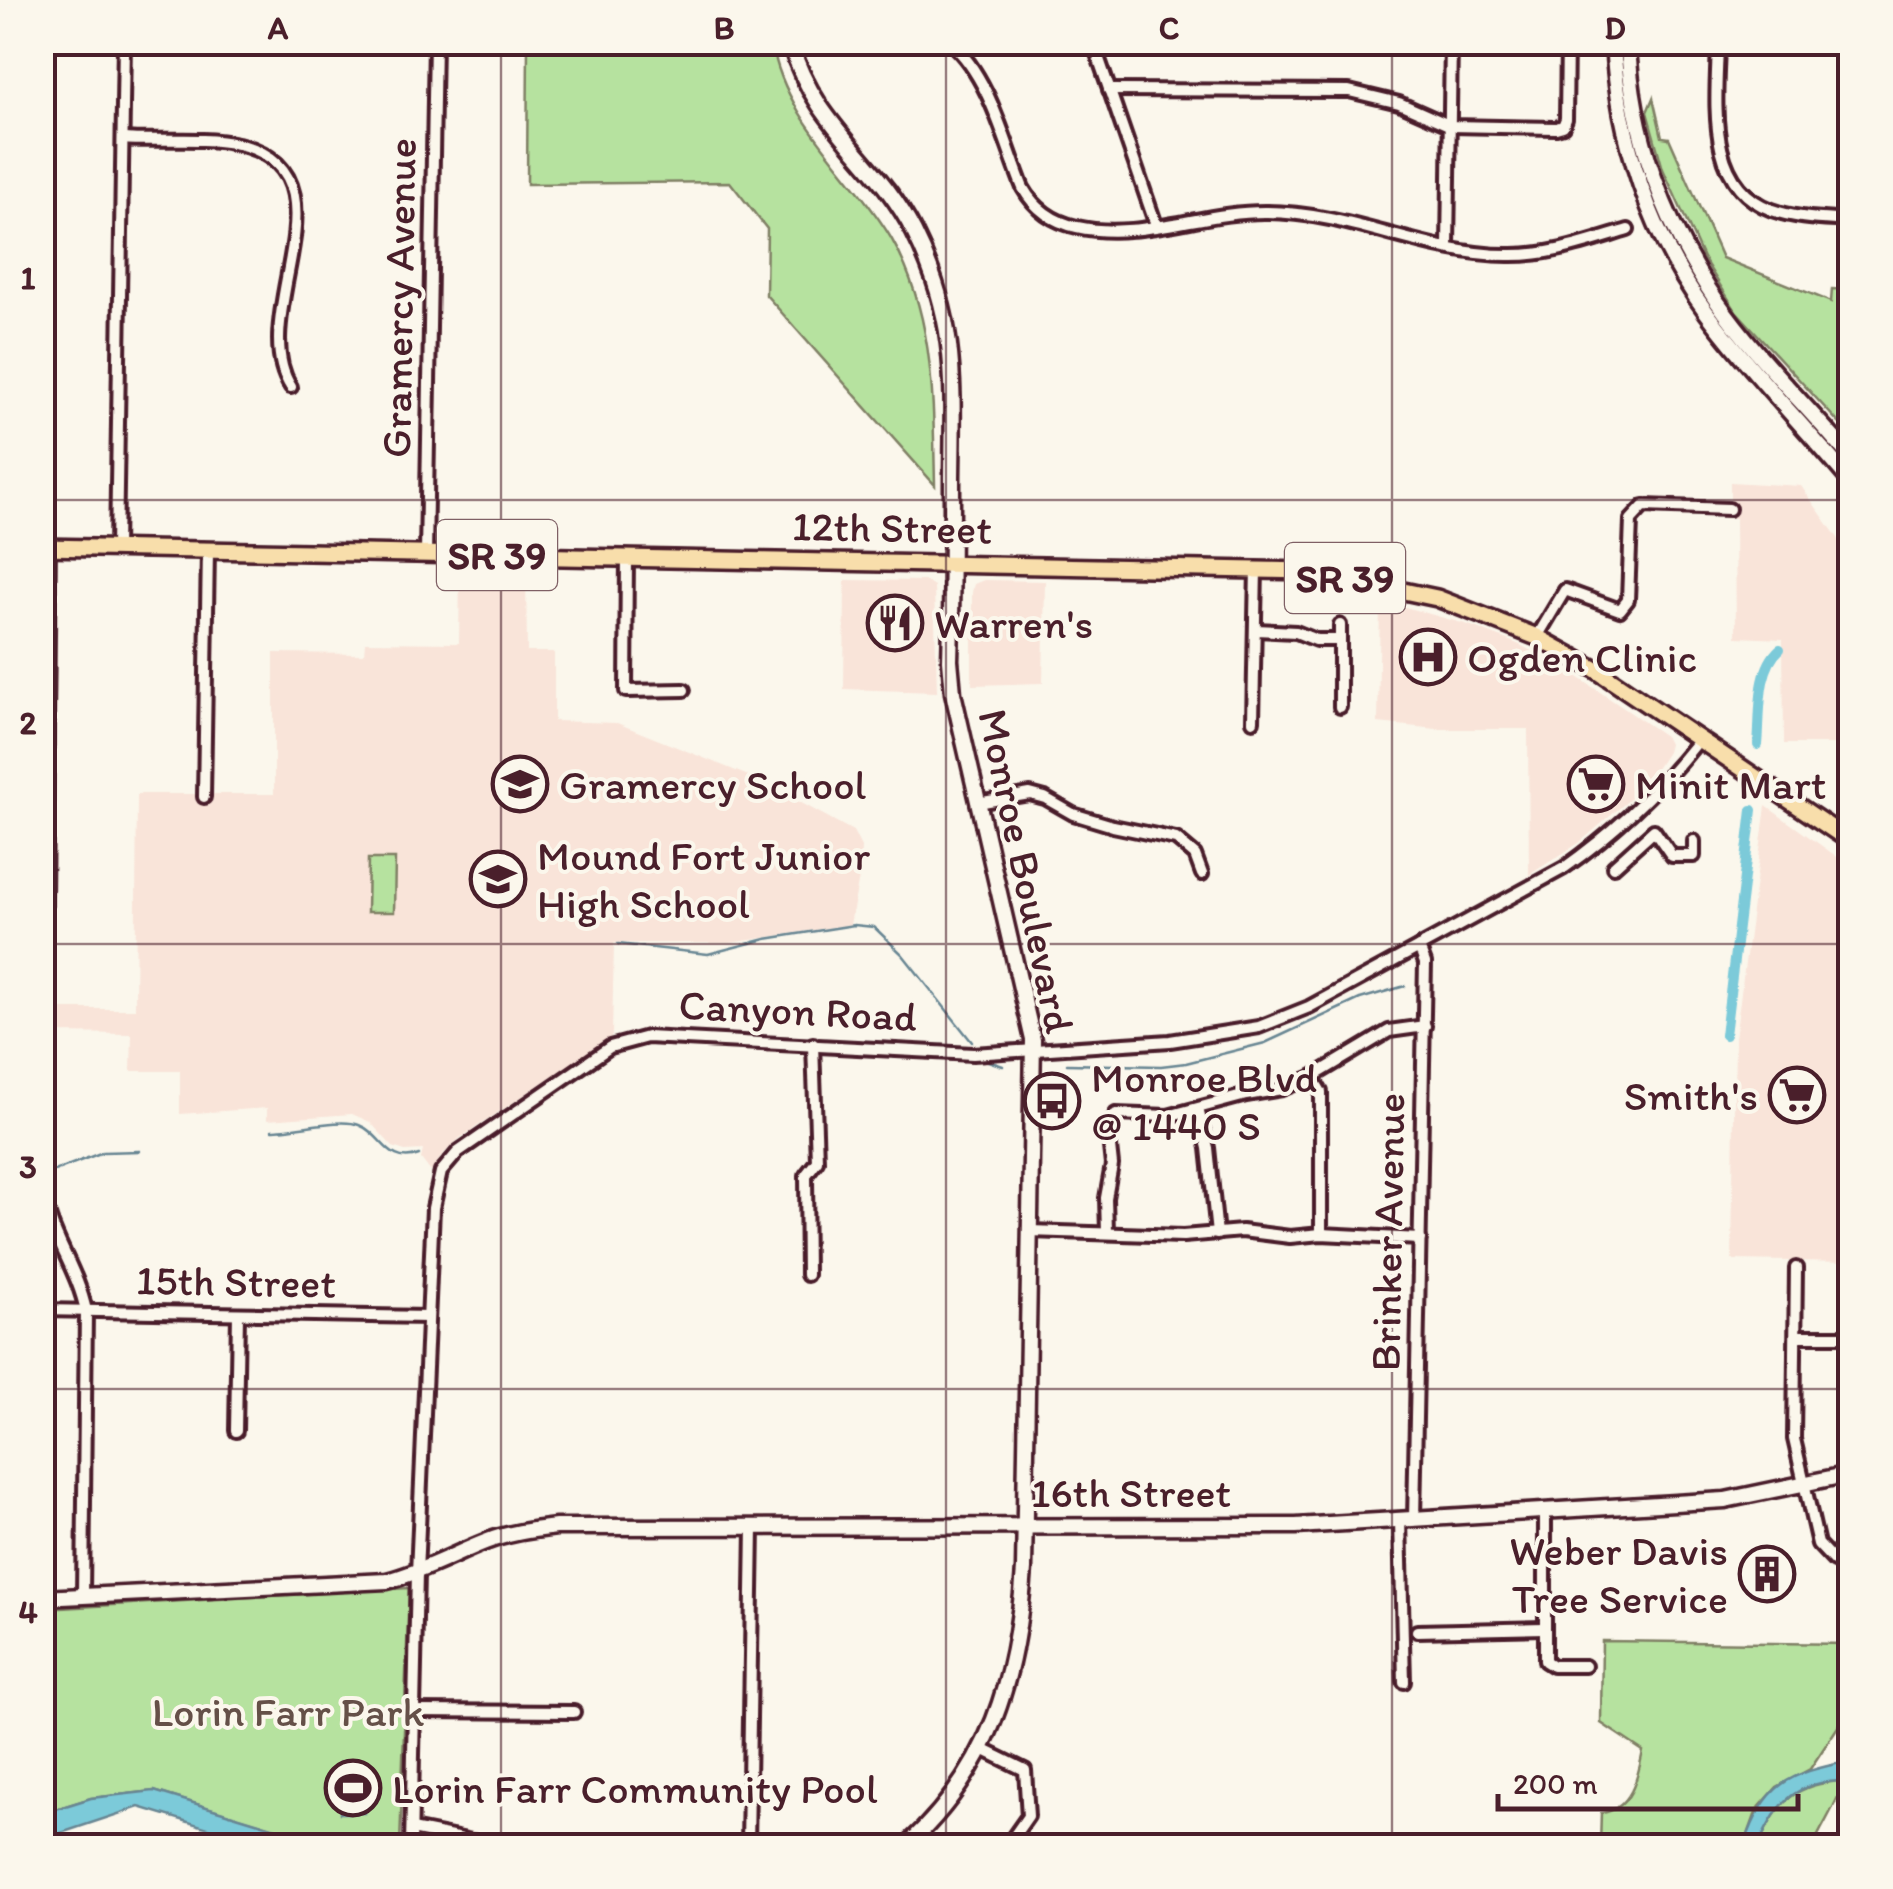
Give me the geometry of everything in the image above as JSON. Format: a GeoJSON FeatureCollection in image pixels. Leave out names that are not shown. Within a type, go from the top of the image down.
{"type":"FeatureCollection","features":[{"type":"Feature","properties":{"kind":"main road","name":"Monroe Boulevard"},"geometry":{"type":"LineString","coordinates":[[790,42],[802,78],[818,107],[906,219],[927,260],[940,299],[954,373],[952,693],[1033,1051],[1024,1527],[1017,1646],[1000,1707],[982,1749],[952,1796],[906,1846]]}},
{"type":"Feature","properties":{"kind":"main road"},"geometry":{"type":"LineString","coordinates":[[1613,42],[1625,130],[1638,179],[1675,262],[1727,338],[1850,481]]}},
{"type":"Feature","properties":{"kind":"main road"},"geometry":{"type":"LineString","coordinates":[[1628,42],[1639,124],[1662,200],[1687,252],[1738,328],[1850,457]]}},
{"type":"Feature","properties":{"kind":"main road","name":"12th Street"},"geometry":{"type":"LineString","coordinates":[[46,547],[1308,571],[1437,598],[1536,637],[1595,669],[1699,740]]}},
{"type":"Feature","properties":{"kind":"main road","name":"SR 39"},"geometry":{"type":"LineString","coordinates":[[1699,740],[1850,841]]}},
{"type":"Feature","properties":{"kind":"main road","name":"16th Street"},"geometry":{"type":"LineString","coordinates":[[417,1573],[486,1542],[520,1532],[556,1528],[1296,1526],[1726,1500],[1850,1474]]}},
{"type":"Feature","properties":{"kind":"main road"},"geometry":{"type":"LineString","coordinates":[[42,1598],[387,1582],[417,1573]]}},
{"type":"Feature","properties":{"kind":"main road"},"geometry":{"type":"LineString","coordinates":[[1848,1846],[1850,1834]]}},
{"type":"Feature","properties":{"kind":"street"},"geometry":{"type":"LineString","coordinates":[[116,548],[124,42]]}},
{"type":"Feature","properties":{"kind":"street","name":"Gramercy Avenue"},"geometry":{"type":"LineString","coordinates":[[426,554],[435,42]]}},
{"type":"Feature","properties":{"kind":"street"},"geometry":{"type":"LineString","coordinates":[[950,42],[978,78],[1032,204],[1049,217],[1074,227],[1124,230],[1232,214],[1293,213],[1508,256],[1541,254],[1628,230]]}},
{"type":"Feature","properties":{"kind":"street"},"geometry":{"type":"LineString","coordinates":[[1093,42],[1156,225]]}},
{"type":"Feature","properties":{"kind":"street"},"geometry":{"type":"LineString","coordinates":[[1448,247],[1451,42]]}},
{"type":"Feature","properties":{"kind":"street"},"geometry":{"type":"LineString","coordinates":[[1110,90],[1350,91],[1398,102],[1451,126],[1563,126],[1567,42]]}},
{"type":"Feature","properties":{"kind":"street"},"geometry":{"type":"LineString","coordinates":[[1718,42],[1718,136],[1738,187],[1771,210],[1850,221]]}},
{"type":"Feature","properties":{"kind":"street"},"geometry":{"type":"LineString","coordinates":[[123,139],[242,145],[273,161],[288,179],[297,210],[297,228],[281,296],[280,346],[282,368],[291,387]]}},
{"type":"Feature","properties":{"kind":"street"},"geometry":{"type":"LineString","coordinates":[[1536,637],[1565,590],[1620,610],[1628,600],[1630,520],[1638,509],[1729,508]]}},
{"type":"Feature","properties":{"kind":"street"},"geometry":{"type":"LineString","coordinates":[[42,1163],[46,547]]}},
{"type":"Feature","properties":{"kind":"street"},"geometry":{"type":"LineString","coordinates":[[204,797],[208,550]]}},
{"type":"Feature","properties":{"kind":"street"},"geometry":{"type":"LineString","coordinates":[[627,557],[626,691],[684,690]]}},
{"type":"Feature","properties":{"kind":"street"},"geometry":{"type":"LineString","coordinates":[[1253,721],[1256,568]]}},
{"type":"Feature","properties":{"kind":"street"},"geometry":{"type":"LineString","coordinates":[[1340,625],[1340,707]]}},
{"type":"Feature","properties":{"kind":"street"},"geometry":{"type":"LineString","coordinates":[[1256,630],[1340,640]]}},
{"type":"Feature","properties":{"kind":"street","name":"Canyon Road"},"geometry":{"type":"LineString","coordinates":[[417,1573],[437,1181],[449,1161],[602,1052],[634,1039],[668,1036],[930,1053],[1033,1051],[1170,1041],[1258,1027],[1309,1008],[1564,868],[1595,846],[1668,779],[1699,740]]}},
{"type":"Feature","properties":{"kind":"street"},"geometry":{"type":"LineString","coordinates":[[977,803],[1030,794],[1045,798],[1073,814],[1176,840],[1195,855],[1202,874]]}},
{"type":"Feature","properties":{"kind":"street"},"geometry":{"type":"LineString","coordinates":[[1614,867],[1654,830],[1672,856],[1694,856],[1694,841]]}},
{"type":"Feature","properties":{"kind":"street","name":"Brinker Avenue"},"geometry":{"type":"LineString","coordinates":[[1404,1682],[1425,1026],[1426,963],[1419,947]]}},
{"type":"Feature","properties":{"kind":"street"},"geometry":{"type":"LineString","coordinates":[[1107,1232],[1106,1198],[1112,1164],[1108,1128],[1116,1114],[1168,1116],[1282,1089],[1312,1077],[1389,1030],[1425,1026]]}},
{"type":"Feature","properties":{"kind":"street"},"geometry":{"type":"LineString","coordinates":[[807,1274],[806,1175],[817,1161],[813,1044]]}},
{"type":"Feature","properties":{"kind":"street"},"geometry":{"type":"LineString","coordinates":[[1312,1077],[1321,1092],[1321,1234]]}},
{"type":"Feature","properties":{"kind":"street"},"geometry":{"type":"LineString","coordinates":[[1198,1108],[1208,1148],[1217,1234]]}},
{"type":"Feature","properties":{"kind":"street"},"geometry":{"type":"LineString","coordinates":[[42,1181],[50,1224],[76,1274],[86,1311],[83,1596]]}},
{"type":"Feature","properties":{"kind":"street"},"geometry":{"type":"LineString","coordinates":[[1029,1231],[1182,1236],[1242,1232],[1290,1237],[1321,1234],[1420,1239]]}},
{"type":"Feature","properties":{"kind":"street"},"geometry":{"type":"LineString","coordinates":[[1796,1268],[1794,1439],[1818,1544],[1834,1561],[1850,1569]]}},
{"type":"Feature","properties":{"kind":"street","name":"15th Street"},"geometry":{"type":"LineString","coordinates":[[42,1310],[428,1317]]}},
{"type":"Feature","properties":{"kind":"street"},"geometry":{"type":"LineString","coordinates":[[236,1431],[238,1314]]}},
{"type":"Feature","properties":{"kind":"street"},"geometry":{"type":"LineString","coordinates":[[1796,1336],[1842,1336]]}},
{"type":"Feature","properties":{"kind":"street"},"geometry":{"type":"LineString","coordinates":[[1544,1510],[1543,1652],[1548,1664],[1585,1666]]}},
{"type":"Feature","properties":{"kind":"street"},"geometry":{"type":"LineString","coordinates":[[748,1846],[753,1527]]}},
{"type":"Feature","properties":{"kind":"street"},"geometry":{"type":"LineString","coordinates":[[411,1846],[417,1573]]}},
{"type":"Feature","properties":{"kind":"street"},"geometry":{"type":"LineString","coordinates":[[1417,1631],[1543,1628]]}},
{"type":"Feature","properties":{"kind":"street"},"geometry":{"type":"LineString","coordinates":[[414,1711],[574,1712]]}},
{"type":"Feature","properties":{"kind":"street"},"geometry":{"type":"LineString","coordinates":[[982,1749],[1025,1770],[1028,1816],[1006,1846]]}},
{"type":"Feature","properties":{"kind":"street"},"geometry":{"type":"LineString","coordinates":[[412,1829],[497,1846]]}},
{"type":"Feature","properties":{"kind":"shaded area"},"geometry":{"type":"Polygon","coordinates":[[[1730,482],[1801,486],[1850,555],[1850,744],[1784,744],[1783,639],[1736,637],[1735,518],[1730,517],[1730,482]]]}},
{"type":"Feature","properties":{"kind":"shaded area","name":"Mound Fort Junior High School"},"geometry":{"type":"Polygon","coordinates":[[[460,572],[526,573],[527,652],[554,652],[554,721],[617,723],[761,781],[853,831],[861,847],[850,925],[730,943],[614,943],[612,1036],[460,1138],[431,1172],[421,1159],[423,1150],[393,1147],[370,1122],[352,1114],[267,1120],[267,1108],[180,1114],[180,1071],[131,1071],[132,1034],[50,1033],[50,1009],[135,1009],[137,794],[274,794],[274,653],[364,654],[365,642],[459,643],[460,572]]]}},
{"type":"Feature","properties":{"kind":"shaded area"},"geometry":{"type":"Polygon","coordinates":[[[845,580],[926,581],[934,586],[937,692],[844,689],[845,580]]]}},
{"type":"Feature","properties":{"kind":"shaded area"},"geometry":{"type":"Polygon","coordinates":[[[984,580],[1045,581],[1043,683],[972,685],[972,592],[974,584],[984,580]]]}},
{"type":"Feature","properties":{"kind":"shaded area"},"geometry":{"type":"Polygon","coordinates":[[[1380,600],[1469,625],[1566,669],[1665,736],[1667,752],[1645,786],[1579,843],[1529,875],[1528,729],[1437,729],[1378,723],[1380,600]]]}},
{"type":"Feature","properties":{"kind":"shaded area"},"geometry":{"type":"Polygon","coordinates":[[[1766,806],[1850,866],[1850,1262],[1732,1260],[1735,1038],[1766,806]]]}},
{"type":"Feature","properties":{"kind":"green space"},"geometry":{"type":"Polygon","coordinates":[[[528,43],[772,43],[779,71],[805,122],[876,214],[905,267],[924,327],[929,358],[935,485],[766,295],[767,229],[730,182],[527,184],[528,43]]]}},
{"type":"Feature","properties":{"kind":"green space"},"geometry":{"type":"Polygon","coordinates":[[[1653,98],[1662,137],[1669,138],[1722,258],[1831,302],[1832,289],[1850,290],[1850,435],[1736,311],[1703,258],[1663,169],[1647,112],[1653,98]]]}},
{"type":"Feature","properties":{"kind":"green space"},"geometry":{"type":"Polygon","coordinates":[[[368,859],[395,859],[394,912],[367,912],[368,859]]]}},
{"type":"Feature","properties":{"kind":"green space","name":"Lorin Farr Park"},"geometry":{"type":"Polygon","coordinates":[[[409,1588],[400,1846],[333,1846],[154,1791],[91,1798],[43,1813],[43,1609],[409,1588]]]}},
{"type":"Feature","properties":{"kind":"green space"},"geometry":{"type":"Polygon","coordinates":[[[1602,1641],[1850,1644],[1849,1710],[1810,1769],[1777,1787],[1757,1810],[1744,1846],[1600,1846],[1601,1813],[1627,1799],[1643,1751],[1601,1723],[1602,1641]]]}},
{"type":"Feature","properties":{"kind":"green space"},"geometry":{"type":"Polygon","coordinates":[[[1844,1781],[1813,1846],[1758,1846],[1773,1818],[1790,1798],[1812,1786],[1844,1781]]]}},
{"type":"Feature","properties":{"kind":"water"},"geometry":{"type":"Polygon","coordinates":[[[1850,1761],[1850,1781],[1832,1781],[1803,1789],[1782,1805],[1758,1846],[1744,1846],[1761,1808],[1781,1785],[1810,1771],[1850,1761]]]}},
{"type":"Feature","properties":{"kind":"water","name":"Lorin Farr Community Pool"},"geometry":{"type":"Polygon","coordinates":[[[340,1762],[366,1763],[365,1813],[340,1813],[340,1762]]]}},
{"type":"Feature","properties":{"kind":"water"},"geometry":{"type":"Polygon","coordinates":[[[154,1791],[335,1846],[268,1846],[139,1807],[43,1839],[43,1813],[91,1798],[154,1791]]]}},
{"type":"Feature","properties":{"kind":"waterway"},"geometry":{"type":"LineString","coordinates":[[1758,745],[1763,681],[1780,649]]}},
{"type":"Feature","properties":{"kind":"waterway"},"geometry":{"type":"LineString","coordinates":[[1725,1035],[1752,810]]}},
{"type":"Feature","properties":{"kind":"waterway"},"geometry":{"type":"LineString","coordinates":[[618,944],[708,954],[766,939],[854,925],[874,927],[903,955],[972,1042]]}},
{"type":"Feature","properties":{"kind":"waterway"},"geometry":{"type":"LineString","coordinates":[[1067,1064],[1186,1063],[1265,1043],[1360,999],[1405,986]]}},
{"type":"Feature","properties":{"kind":"waterway"},"geometry":{"type":"LineString","coordinates":[[985,1060],[1003,1066]]}},
{"type":"Feature","properties":{"kind":"waterway"},"geometry":{"type":"LineString","coordinates":[[272,1130],[351,1123],[367,1129],[400,1157],[419,1155]]}},
{"type":"Feature","properties":{"kind":"waterway"},"geometry":{"type":"LineString","coordinates":[[54,1171],[103,1152],[140,1151]]}},
{"type":"Feature","properties":{"kind":"place","name":"Warren's"},"geometry":{"type":"Point","coordinates":[895,623]}},
{"type":"Feature","properties":{"kind":"place","name":"Ogden Clinic"},"geometry":{"type":"Point","coordinates":[1428,657]}},
{"type":"Feature","properties":{"kind":"place","name":"Gramercy School"},"geometry":{"type":"Point","coordinates":[520,784]}},
{"type":"Feature","properties":{"kind":"place","name":"Minit Mart"},"geometry":{"type":"Point","coordinates":[1596,784]}},
{"type":"Feature","properties":{"kind":"place","name":"Mound Fort Junior High School"},"geometry":{"type":"Point","coordinates":[498,879]}},
{"type":"Feature","properties":{"kind":"place","name":"Smith's"},"geometry":{"type":"Point","coordinates":[1797,1095]}},
{"type":"Feature","properties":{"kind":"place","name":"Monroe Blvd @ 1440 S"},"geometry":{"type":"Point","coordinates":[1052,1101]}},
{"type":"Feature","properties":{"kind":"place","name":"Weber Davis Tree Service"},"geometry":{"type":"Point","coordinates":[1767,1574]}},
{"type":"Feature","properties":{"kind":"place","name":"Lorin Farr Community Pool"},"geometry":{"type":"Point","coordinates":[353,1788]}}]}
